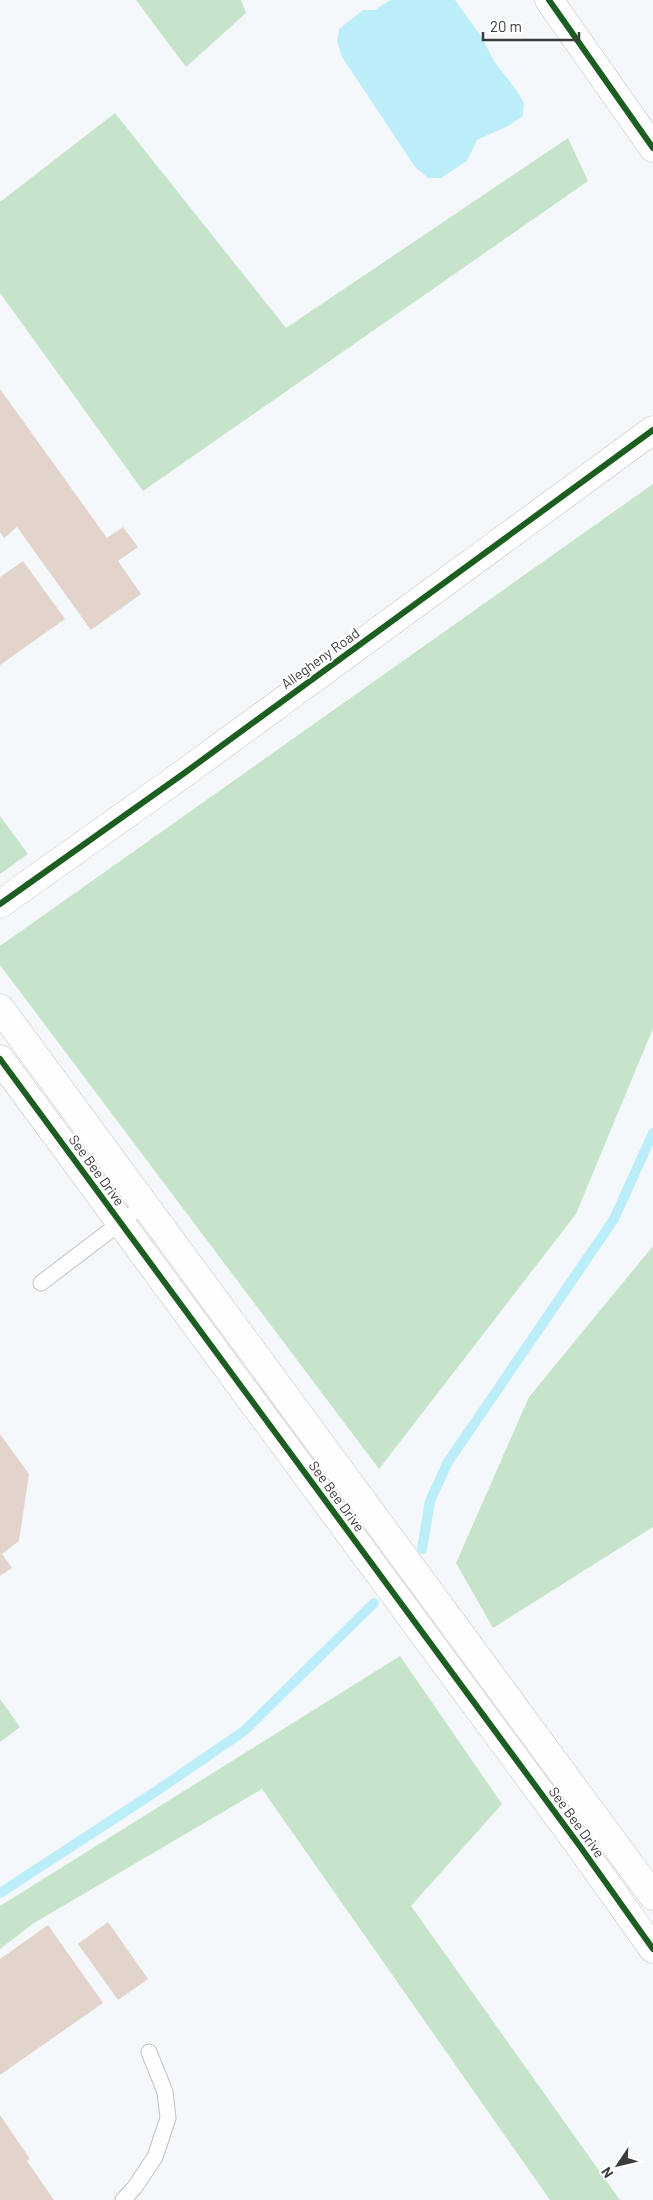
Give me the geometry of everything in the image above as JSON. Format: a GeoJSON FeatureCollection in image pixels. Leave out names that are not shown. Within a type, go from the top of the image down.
{"type":"FeatureCollection","features":[{"type":"Feature","properties":{"kind":"street"},"geometry":{"type":"LineString","coordinates":[[549,0],[653,148]]}},
{"type":"Feature","properties":{"kind":"street","name":"Allegheny Road"},"geometry":{"type":"LineString","coordinates":[[0,904],[183,774],[653,430]]}},
{"type":"Feature","properties":{"kind":"street","name":"See Bee Drive"},"geometry":{"type":"LineString","coordinates":[[0,1008],[564,1772],[653,1896]]}},
{"type":"Feature","properties":{"kind":"street","name":"See Bee Drive"},"geometry":{"type":"LineString","coordinates":[[0,1059],[653,1949]]}},
{"type":"Feature","properties":{"kind":"lane"},"geometry":{"type":"LineString","coordinates":[[41,1283],[145,1204]]}},
{"type":"Feature","properties":{"kind":"lane"},"geometry":{"type":"LineString","coordinates":[[538,1790],[564,1772]]}},
{"type":"Feature","properties":{"kind":"lane"},"geometry":{"type":"LineString","coordinates":[[123,2200],[135,2187],[155,2157],[168,2118],[164,2092],[149,2052]]}},
{"type":"Feature","properties":{"kind":"green space"},"geometry":{"type":"Polygon","coordinates":[[[136,0],[241,0],[246,13],[186,67],[136,0]]]}},
{"type":"Feature","properties":{"kind":"green space"},"geometry":{"type":"Polygon","coordinates":[[[115,113],[286,328],[568,138],[588,181],[143,491],[0,293],[0,202],[115,113]]]}},
{"type":"Feature","properties":{"kind":"green space"},"geometry":{"type":"Polygon","coordinates":[[[653,484],[653,1028],[576,1214],[379,1469],[0,965],[0,946],[653,484]]]}},
{"type":"Feature","properties":{"kind":"green space"},"geometry":{"type":"Polygon","coordinates":[[[0,816],[28,854],[0,874],[0,816]]]}},
{"type":"Feature","properties":{"kind":"green space"},"geometry":{"type":"Polygon","coordinates":[[[653,1246],[653,1527],[493,1628],[456,1563],[529,1397],[653,1246]]]}},
{"type":"Feature","properties":{"kind":"green space"},"geometry":{"type":"Polygon","coordinates":[[[400,1656],[502,1804],[411,1906],[620,2200],[550,2200],[262,1789],[34,1923],[0,1949],[0,1906],[400,1656]]]}},
{"type":"Feature","properties":{"kind":"green space"},"geometry":{"type":"Polygon","coordinates":[[[0,1699],[20,1727],[0,1742],[0,1699]]]}},
{"type":"Feature","properties":{"kind":"water"},"geometry":{"type":"Polygon","coordinates":[[[390,0],[455,0],[481,36],[494,61],[524,103],[523,116],[508,126],[477,140],[467,161],[441,178],[428,178],[415,167],[342,57],[337,41],[339,29],[363,10],[375,10],[390,0]]]}},
{"type":"Feature","properties":{"kind":"building"},"geometry":{"type":"Polygon","coordinates":[[[0,389],[107,538],[123,527],[138,547],[118,561],[141,594],[91,630],[17,527],[4,538],[0,532],[0,389]]]}},
{"type":"Feature","properties":{"kind":"building"},"geometry":{"type":"Polygon","coordinates":[[[23,561],[65,619],[0,665],[0,577],[23,561]]]}},
{"type":"Feature","properties":{"kind":"building"},"geometry":{"type":"Polygon","coordinates":[[[0,1434],[29,1474],[19,1541],[2,1554],[12,1568],[0,1576],[0,1434]]]}},
{"type":"Feature","properties":{"kind":"building"},"geometry":{"type":"Polygon","coordinates":[[[108,1922],[148,1979],[118,2000],[78,1944],[108,1922]]]}},
{"type":"Feature","properties":{"kind":"building"},"geometry":{"type":"Polygon","coordinates":[[[48,1925],[103,2003],[0,2075],[0,1959],[48,1925]]]}},
{"type":"Feature","properties":{"kind":"building"},"geometry":{"type":"Polygon","coordinates":[[[0,2115],[30,2159],[27,2161],[54,2200],[0,2200],[0,2115]]]}},
{"type":"Feature","properties":{"kind":"waterway"},"geometry":{"type":"LineString","coordinates":[[422,1549],[430,1501],[448,1462],[614,1219],[653,1133]]}},
{"type":"Feature","properties":{"kind":"waterway"},"geometry":{"type":"LineString","coordinates":[[0,1893],[155,1792],[244,1731],[374,1603]]}},
{"type":"Feature","properties":{"kind":"cycle path"},"geometry":{"type":"LineString","coordinates":[[549,0],[653,148]]}},
{"type":"Feature","properties":{"kind":"cycle path"},"geometry":{"type":"LineString","coordinates":[[0,904],[183,774],[653,430]]}},
{"type":"Feature","properties":{"kind":"cycle path"},"geometry":{"type":"LineString","coordinates":[[0,1059],[579,1845],[653,1949]]}}]}
